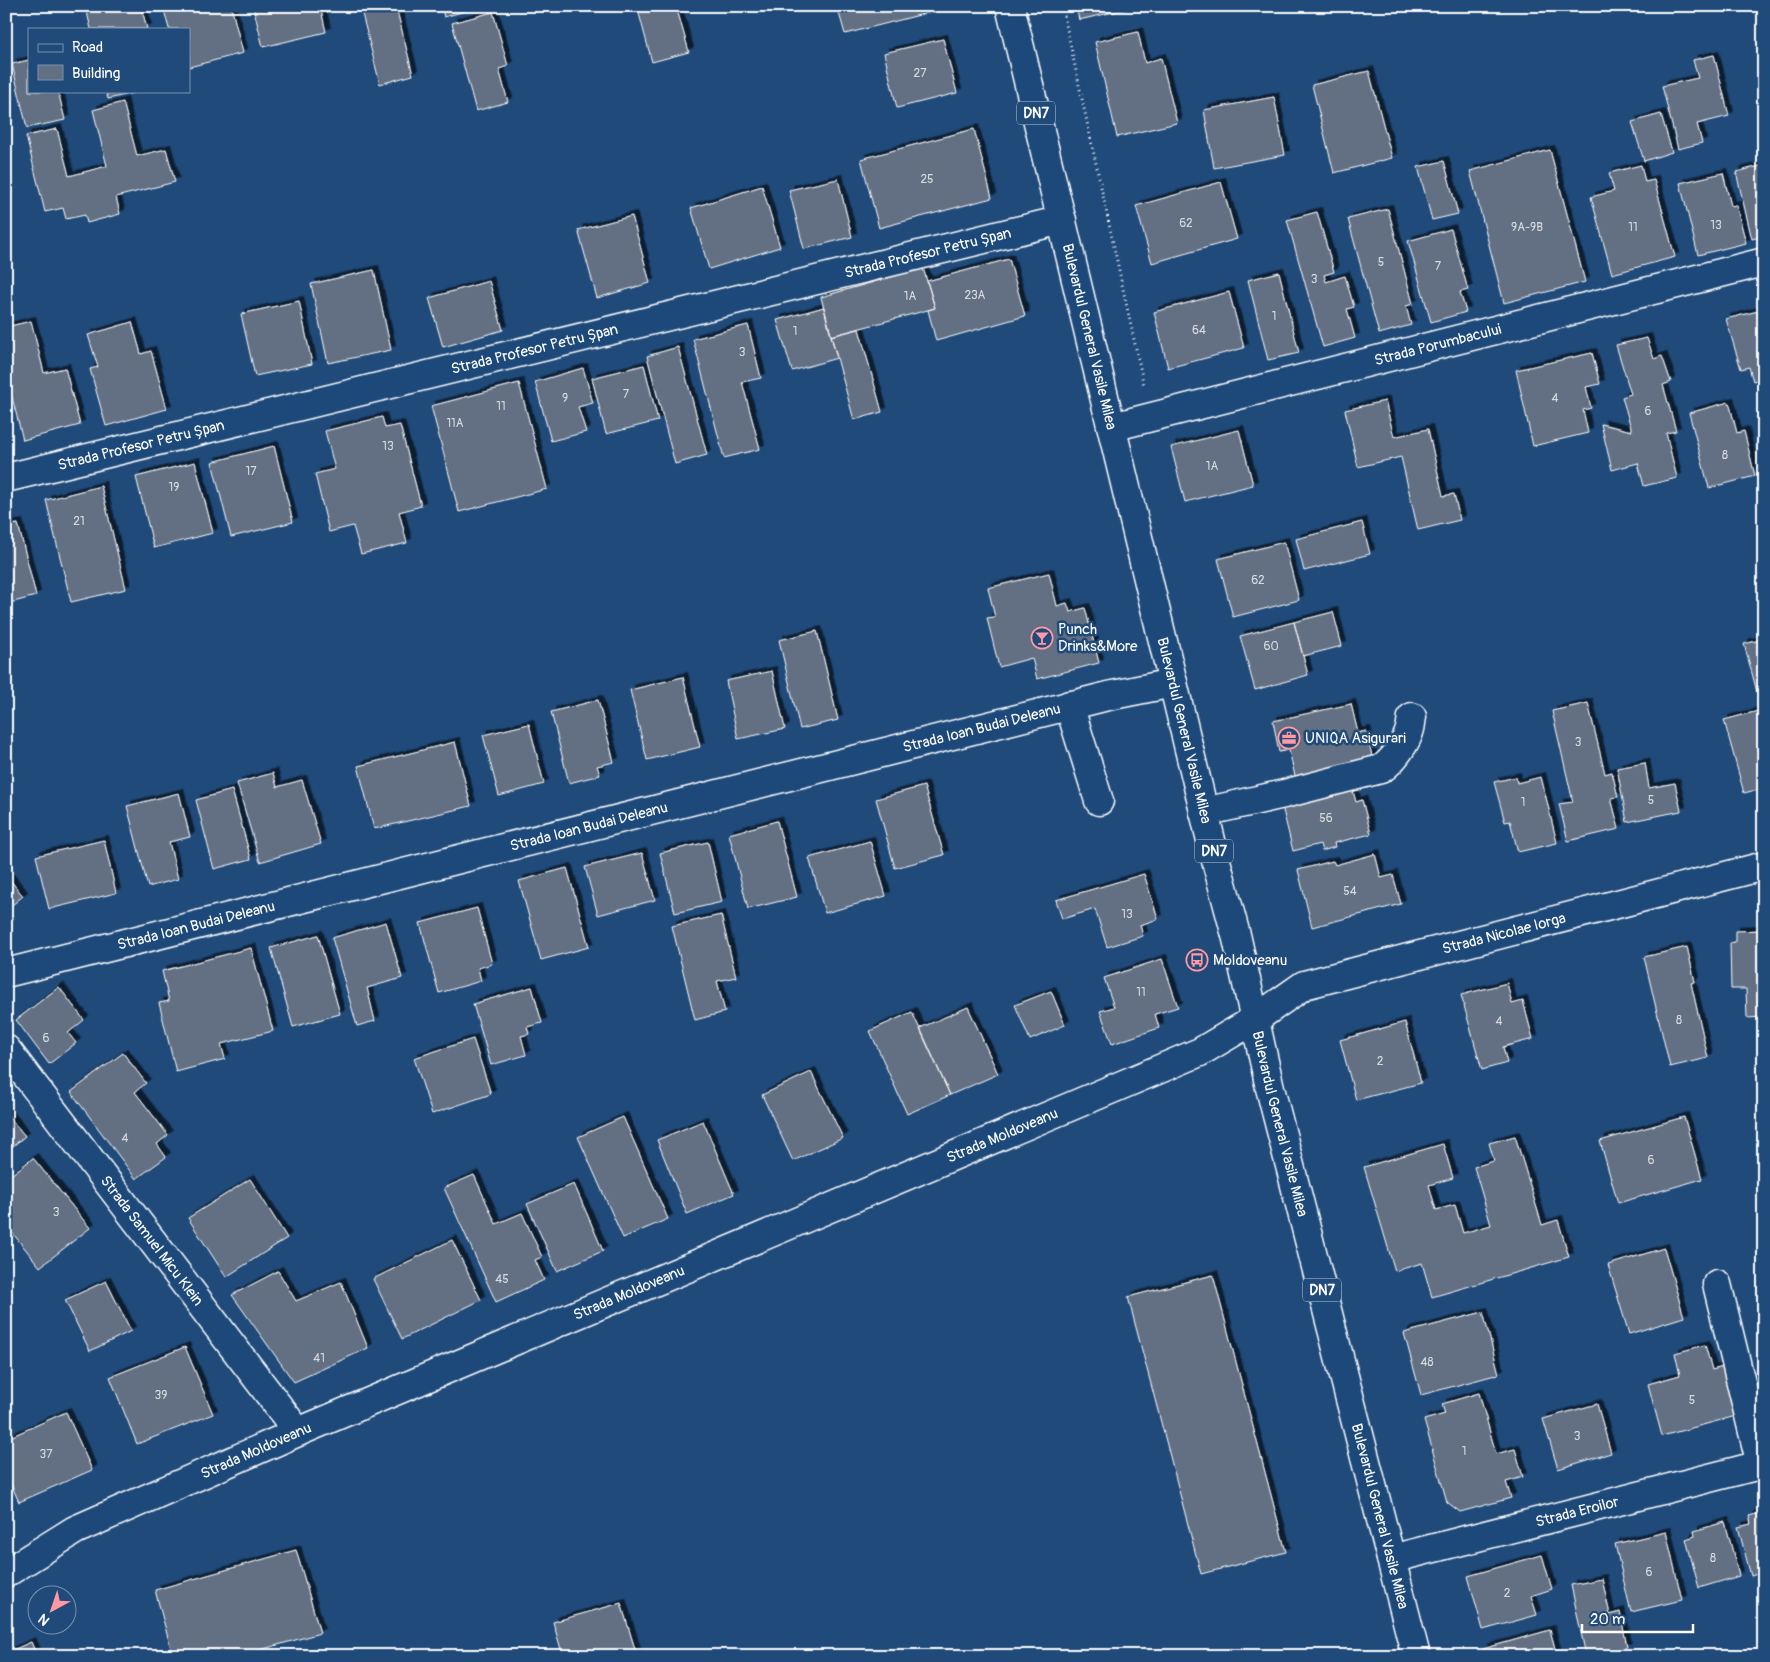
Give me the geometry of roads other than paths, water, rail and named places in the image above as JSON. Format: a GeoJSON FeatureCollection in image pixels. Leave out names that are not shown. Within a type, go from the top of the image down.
{"type":"FeatureCollection","features":[{"type":"Feature","properties":{"kind":"street","name":"Bulevardul General Vasile Milea"},"geometry":{"type":"LineString","coordinates":[[1010,6],[1204,812],[1237,939],[1272,1098],[1416,1656]]}},
{"type":"Feature","properties":{"kind":"street","name":"Strada Profesor Petru Șpan"},"geometry":{"type":"LineString","coordinates":[[6,478],[1062,220]]}},
{"type":"Feature","properties":{"kind":"street","name":"Strada Porumbacului"},"geometry":{"type":"LineString","coordinates":[[1112,428],[1764,262]]}},
{"type":"Feature","properties":{"kind":"street","name":"Strada Ioan Budai Deleanu"},"geometry":{"type":"LineString","coordinates":[[6,973],[1069,705],[1173,683]]}},
{"type":"Feature","properties":{"kind":"street"},"geometry":{"type":"LineString","coordinates":[[1069,705],[1098,801]]}},
{"type":"Feature","properties":{"kind":"street"},"geometry":{"type":"LineString","coordinates":[[1204,812],[1381,769],[1389,764],[1407,737],[1412,717]]}},
{"type":"Feature","properties":{"kind":"street","name":"Strada Nicolae Iorga"},"geometry":{"type":"LineString","coordinates":[[1254,1020],[1304,985],[1764,866]]}},
{"type":"Feature","properties":{"kind":"street","name":"Strada Moldoveanu"},"geometry":{"type":"LineString","coordinates":[[6,1573],[75,1530],[298,1432],[1200,1052],[1254,1020]]}},
{"type":"Feature","properties":{"kind":"street","name":"Strada Samuel Micu Klein"},"geometry":{"type":"LineString","coordinates":[[6,1049],[298,1432]]}},
{"type":"Feature","properties":{"kind":"street"},"geometry":{"type":"LineString","coordinates":[[1717,1284],[1762,1465]]}},
{"type":"Feature","properties":{"kind":"street","name":"Strada Eroilor"},"geometry":{"type":"LineString","coordinates":[[1391,1559],[1762,1465]]}},
{"type":"Feature","properties":{"kind":"place","name":"Punch Drinks&More"},"geometry":{"type":"Point","coordinates":[1042,638]}},
{"type":"Feature","properties":{"kind":"place","name":"UNIQA Asigurari"},"geometry":{"type":"Point","coordinates":[1289,738]}},
{"type":"Feature","properties":{"kind":"place","name":"Moldoveanu"},"geometry":{"type":"Point","coordinates":[1197,960]}}]}
